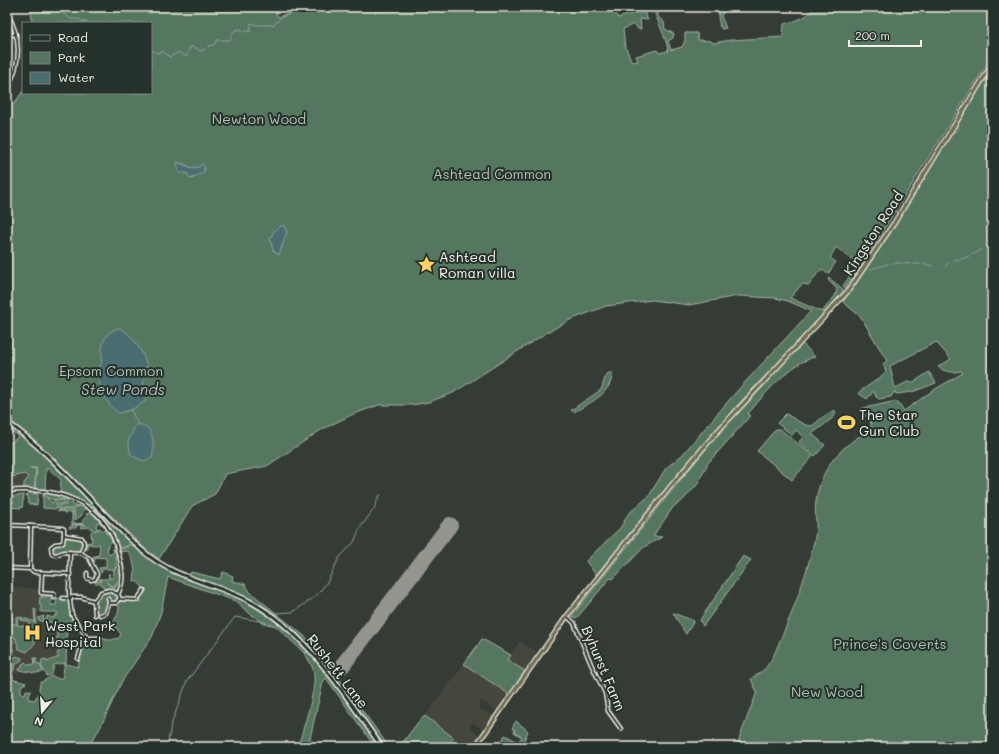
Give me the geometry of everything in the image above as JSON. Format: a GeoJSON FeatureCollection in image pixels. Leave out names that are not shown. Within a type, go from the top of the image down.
{"type":"FeatureCollection","features":[{"type":"Feature","properties":{"kind":"highway","name":"Kingston Road"},"geometry":{"type":"LineString","coordinates":[[475,747],[567,616],[675,481],[750,396],[852,286],[894,223],[992,64]]}},
{"type":"Feature","properties":{"kind":"main road","name":"Rushett Lane"},"geometry":{"type":"LineString","coordinates":[[7,422],[59,468],[143,551],[180,575],[240,596],[254,603],[293,634],[330,674],[382,747]]}},
{"type":"Feature","properties":{"kind":"street"},"geometry":{"type":"LineString","coordinates":[[7,13],[16,34],[18,45],[16,67],[7,88]]}},
{"type":"Feature","properties":{"kind":"street"},"geometry":{"type":"LineString","coordinates":[[7,36],[16,34]]}},
{"type":"Feature","properties":{"kind":"street"},"geometry":{"type":"LineString","coordinates":[[7,491],[61,494],[82,502],[99,516],[112,534],[123,567],[121,588],[118,594],[119,599]]}},
{"type":"Feature","properties":{"kind":"street"},"geometry":{"type":"LineString","coordinates":[[7,526],[63,528],[64,542],[54,544],[50,551],[55,556],[63,552],[81,553],[88,558],[97,574],[92,580],[87,578],[87,573]]}},
{"type":"Feature","properties":{"kind":"street"},"geometry":{"type":"LineString","coordinates":[[30,569],[32,526]]}},
{"type":"Feature","properties":{"kind":"street"},"geometry":{"type":"LineString","coordinates":[[64,535],[79,536],[83,539],[84,544],[81,553]]}},
{"type":"Feature","properties":{"kind":"street"},"geometry":{"type":"LineString","coordinates":[[70,552],[72,617],[87,638]]}},
{"type":"Feature","properties":{"kind":"street"},"geometry":{"type":"LineString","coordinates":[[7,568],[30,569],[34,572],[42,573],[70,574]]}},
{"type":"Feature","properties":{"kind":"street"},"geometry":{"type":"LineString","coordinates":[[42,573],[41,592],[54,594]]}},
{"type":"Feature","properties":{"kind":"street"},"geometry":{"type":"LineString","coordinates":[[95,615],[94,601],[97,594],[109,590],[118,594]]}},
{"type":"Feature","properties":{"kind":"street"},"geometry":{"type":"LineString","coordinates":[[138,599],[144,590]]}},
{"type":"Feature","properties":{"kind":"street"},"geometry":{"type":"LineString","coordinates":[[63,598],[80,597],[94,601]]}},
{"type":"Feature","properties":{"kind":"street"},"geometry":{"type":"LineString","coordinates":[[100,614],[106,613],[110,603],[108,599]]}},
{"type":"Feature","properties":{"kind":"street"},"geometry":{"type":"LineString","coordinates":[[110,603],[116,603],[119,599],[138,599]]}},
{"type":"Feature","properties":{"kind":"street","name":"Byhurst Farm"},"geometry":{"type":"LineString","coordinates":[[567,616],[574,624],[605,692],[608,711],[621,728]]}},
{"type":"Feature","properties":{"kind":"street"},"geometry":{"type":"LineString","coordinates":[[87,638],[100,638],[99,643]]}},
{"type":"Feature","properties":{"kind":"street"},"geometry":{"type":"LineString","coordinates":[[78,659],[82,645],[87,638]]}},
{"type":"Feature","properties":{"kind":"street"},"geometry":{"type":"LineString","coordinates":[[7,673],[11,677]]}},
{"type":"Feature","properties":{"kind":"shaded area"},"geometry":{"type":"Polygon","coordinates":[[[7,451],[29,464],[28,481],[24,490],[7,490],[7,451]]]}},
{"type":"Feature","properties":{"kind":"shaded area","name":"West Park Hospital"},"geometry":{"type":"Polygon","coordinates":[[[13,587],[38,589],[39,605],[41,605],[40,611],[38,612],[38,620],[57,625],[57,641],[67,642],[67,649],[66,662],[37,669],[22,667],[18,674],[14,674],[10,681],[7,677],[7,609],[9,591],[13,587]]]}},
{"type":"Feature","properties":{"kind":"shaded area"},"geometry":{"type":"Polygon","coordinates":[[[520,641],[538,653],[525,671],[507,660],[520,641]]]}},
{"type":"Feature","properties":{"kind":"shaded area"},"geometry":{"type":"Polygon","coordinates":[[[464,664],[508,694],[497,711],[481,701],[478,707],[493,716],[484,730],[472,722],[470,724],[470,728],[480,736],[471,747],[460,747],[455,743],[456,740],[425,716],[464,664]]]}},
{"type":"Feature","properties":{"kind":"green space"},"geometry":{"type":"Polygon","coordinates":[[[31,7],[274,7],[278,17],[304,7],[613,7],[618,18],[635,13],[635,7],[641,7],[648,20],[640,19],[641,29],[638,29],[634,24],[623,29],[625,46],[632,62],[638,61],[636,56],[657,50],[659,53],[668,51],[653,7],[658,7],[658,17],[664,22],[665,29],[674,34],[673,38],[668,41],[671,50],[682,47],[685,41],[685,33],[697,33],[698,40],[711,41],[713,43],[731,40],[783,37],[784,24],[805,16],[814,7],[992,7],[992,56],[861,266],[845,288],[843,286],[858,264],[836,247],[830,258],[836,262],[828,274],[821,269],[809,285],[802,284],[790,298],[822,312],[835,296],[837,289],[828,280],[829,278],[844,290],[823,316],[732,411],[596,575],[586,561],[621,527],[628,514],[649,496],[666,468],[682,455],[737,391],[811,311],[788,301],[775,298],[738,296],[689,305],[652,300],[606,306],[570,320],[546,333],[453,393],[429,402],[412,405],[379,405],[351,415],[321,430],[267,466],[225,474],[215,494],[192,506],[159,559],[146,550],[39,445],[7,420],[7,111],[11,108],[22,92],[22,94],[152,94],[152,22],[32,22],[31,7]],[[181,163],[185,172],[192,179],[205,170],[204,168],[192,168],[181,163]]]}},
{"type":"Feature","properties":{"kind":"green space"},"geometry":{"type":"Polygon","coordinates":[[[720,7],[727,7],[721,16],[726,28],[722,29],[720,27],[718,17],[720,7]]]}},
{"type":"Feature","properties":{"kind":"green space","name":"Prince's Coverts"},"geometry":{"type":"Polygon","coordinates":[[[992,69],[992,747],[736,747],[757,692],[751,679],[766,668],[774,655],[792,612],[805,575],[816,532],[816,501],[822,478],[834,458],[842,450],[860,436],[871,430],[871,423],[860,409],[896,401],[904,411],[932,391],[963,373],[961,371],[946,371],[938,367],[951,359],[936,342],[890,366],[895,388],[908,382],[914,382],[929,372],[936,383],[912,392],[896,394],[895,391],[891,397],[879,399],[876,397],[874,391],[867,399],[858,393],[886,371],[883,364],[887,361],[861,317],[843,302],[953,132],[958,130],[956,126],[992,69]]]}},
{"type":"Feature","properties":{"kind":"green space"},"geometry":{"type":"Polygon","coordinates":[[[802,343],[815,357],[797,365],[778,380],[754,406],[748,414],[750,416],[708,463],[697,485],[682,501],[674,506],[653,536],[662,537],[644,547],[613,579],[610,578],[576,619],[572,616],[715,437],[802,343]]]}},
{"type":"Feature","properties":{"kind":"green space"},"geometry":{"type":"Polygon","coordinates":[[[613,373],[611,381],[599,397],[574,412],[571,410],[601,390],[606,375],[613,373]]]}},
{"type":"Feature","properties":{"kind":"green space"},"geometry":{"type":"Polygon","coordinates":[[[834,410],[836,412],[834,417],[812,434],[825,445],[815,456],[799,442],[803,437],[796,430],[792,435],[777,423],[786,414],[808,426],[812,426],[834,410]]]}},
{"type":"Feature","properties":{"kind":"green space"},"geometry":{"type":"Polygon","coordinates":[[[7,424],[40,451],[71,480],[129,542],[128,546],[119,548],[110,528],[95,510],[82,501],[60,492],[61,480],[49,469],[46,469],[45,491],[35,491],[37,468],[29,468],[36,469],[34,491],[24,490],[24,483],[28,478],[25,474],[7,478],[7,446],[19,436],[7,429],[7,424]]]}},
{"type":"Feature","properties":{"kind":"green space"},"geometry":{"type":"Polygon","coordinates":[[[776,429],[780,429],[813,456],[792,480],[757,451],[776,429]]]}},
{"type":"Feature","properties":{"kind":"green space"},"geometry":{"type":"Polygon","coordinates":[[[29,493],[38,494],[37,505],[28,504],[28,496],[26,496],[29,493]]]}},
{"type":"Feature","properties":{"kind":"green space"},"geometry":{"type":"Polygon","coordinates":[[[44,493],[60,494],[73,500],[51,499],[46,497],[44,493]]]}},
{"type":"Feature","properties":{"kind":"green space"},"geometry":{"type":"Polygon","coordinates":[[[43,494],[52,503],[54,500],[64,500],[65,504],[55,504],[57,505],[57,509],[43,508],[43,494]]]}},
{"type":"Feature","properties":{"kind":"green space"},"geometry":{"type":"Polygon","coordinates":[[[24,495],[22,508],[8,507],[8,503],[14,502],[8,502],[8,497],[24,495]]]}},
{"type":"Feature","properties":{"kind":"green space"},"geometry":{"type":"Polygon","coordinates":[[[67,500],[73,501],[72,504],[76,506],[79,505],[73,508],[80,506],[84,507],[87,509],[85,508],[81,516],[75,520],[74,509],[58,509],[59,505],[66,505],[67,500]]]}},
{"type":"Feature","properties":{"kind":"green space"},"geometry":{"type":"Polygon","coordinates":[[[58,510],[73,510],[73,526],[75,524],[83,523],[83,520],[87,516],[86,514],[90,513],[89,510],[102,523],[101,525],[101,523],[97,522],[96,527],[103,531],[106,530],[106,534],[107,531],[112,541],[108,545],[107,551],[110,555],[114,551],[112,549],[115,549],[117,565],[114,570],[117,567],[120,579],[118,591],[112,590],[119,580],[113,587],[106,582],[112,587],[111,589],[105,589],[100,583],[95,583],[95,580],[100,582],[101,580],[98,579],[113,578],[114,572],[113,569],[103,569],[101,573],[99,568],[106,567],[106,558],[96,557],[94,562],[92,557],[99,555],[100,544],[87,544],[87,550],[84,549],[85,543],[92,542],[91,532],[93,529],[89,527],[81,528],[80,525],[77,525],[76,528],[69,528],[72,525],[72,512],[64,513],[63,511],[58,512],[58,510]]]}},
{"type":"Feature","properties":{"kind":"green space"},"geometry":{"type":"Polygon","coordinates":[[[66,537],[69,537],[69,539],[72,537],[81,539],[83,543],[81,551],[63,551],[53,554],[51,549],[55,545],[64,544],[66,537]]]}},
{"type":"Feature","properties":{"kind":"green space"},"geometry":{"type":"Polygon","coordinates":[[[132,544],[167,571],[178,576],[180,571],[190,575],[191,572],[220,579],[223,572],[233,576],[232,581],[245,584],[250,592],[308,639],[324,659],[322,669],[327,677],[329,677],[380,747],[375,747],[326,678],[323,682],[308,747],[298,747],[311,700],[314,682],[313,668],[305,654],[307,652],[304,653],[276,626],[263,623],[245,610],[238,602],[168,577],[161,612],[152,637],[122,681],[100,728],[88,747],[7,747],[7,722],[14,721],[7,707],[7,677],[10,681],[11,679],[26,683],[21,686],[21,693],[25,694],[26,690],[31,691],[28,699],[35,700],[38,696],[40,683],[52,676],[59,679],[62,678],[65,663],[54,665],[52,674],[47,676],[41,666],[42,660],[46,659],[47,662],[59,657],[57,654],[62,646],[57,642],[57,625],[52,625],[49,621],[48,623],[38,620],[38,618],[44,616],[43,620],[46,620],[47,616],[54,618],[54,616],[57,615],[57,612],[41,612],[41,605],[39,605],[40,597],[42,598],[42,595],[43,597],[47,597],[47,595],[51,595],[51,605],[56,605],[57,598],[64,599],[65,601],[69,600],[70,616],[73,620],[67,622],[66,664],[78,667],[81,648],[86,642],[96,639],[99,644],[101,639],[111,640],[119,638],[121,634],[112,623],[119,611],[119,606],[115,604],[121,601],[141,602],[140,597],[145,590],[138,582],[134,581],[135,569],[132,558],[128,551],[119,552],[132,544]]]}},
{"type":"Feature","properties":{"kind":"green space"},"geometry":{"type":"Polygon","coordinates":[[[743,556],[751,560],[703,626],[700,620],[743,556]]]}},
{"type":"Feature","properties":{"kind":"green space"},"geometry":{"type":"Polygon","coordinates":[[[110,591],[118,595],[118,599],[113,602],[107,598],[108,602],[106,612],[99,614],[96,612],[95,599],[100,593],[110,591]]]}},
{"type":"Feature","properties":{"kind":"green space"},"geometry":{"type":"Polygon","coordinates":[[[34,609],[36,610],[35,643],[27,652],[19,649],[15,637],[10,639],[7,629],[10,625],[9,616],[12,616],[12,624],[16,624],[16,617],[19,617],[17,625],[31,627],[29,622],[21,620],[20,617],[35,622],[34,609]]]}},
{"type":"Feature","properties":{"kind":"green space"},"geometry":{"type":"Polygon","coordinates":[[[673,613],[694,621],[686,634],[673,613]]]}},
{"type":"Feature","properties":{"kind":"green space"},"geometry":{"type":"Polygon","coordinates":[[[482,639],[511,655],[507,660],[525,671],[510,695],[464,664],[482,639]]]}},
{"type":"Feature","properties":{"kind":"green space"},"geometry":{"type":"Polygon","coordinates":[[[11,640],[14,642],[10,644],[14,652],[11,655],[14,658],[16,656],[22,658],[22,660],[17,663],[11,675],[7,672],[7,652],[9,653],[7,651],[7,643],[11,640]]]}},
{"type":"Feature","properties":{"kind":"green space"},"geometry":{"type":"Polygon","coordinates":[[[34,658],[37,658],[36,663],[40,664],[43,672],[36,673],[18,670],[25,662],[28,665],[35,664],[34,658]]]}},
{"type":"Feature","properties":{"kind":"green space"},"geometry":{"type":"Polygon","coordinates":[[[327,662],[389,747],[384,747],[326,666],[327,662]]]}},
{"type":"Feature","properties":{"kind":"green space"},"geometry":{"type":"Polygon","coordinates":[[[425,716],[454,738],[446,747],[399,747],[419,721],[425,716]]]}},
{"type":"Feature","properties":{"kind":"green space"},"geometry":{"type":"Polygon","coordinates":[[[516,721],[528,731],[521,747],[498,747],[505,735],[518,742],[522,737],[514,732],[515,730],[512,728],[516,721]]]}},
{"type":"Feature","properties":{"kind":"water"},"geometry":{"type":"Polygon","coordinates":[[[177,162],[192,168],[199,167],[201,164],[204,165],[204,172],[190,179],[187,173],[179,173],[177,162]]]}},
{"type":"Feature","properties":{"kind":"water"},"geometry":{"type":"Polygon","coordinates":[[[280,226],[284,226],[287,232],[279,255],[273,250],[270,239],[274,231],[280,226]]]}},
{"type":"Feature","properties":{"kind":"water","name":"Stew Ponds"},"geometry":{"type":"Polygon","coordinates":[[[118,328],[132,338],[144,356],[147,367],[143,386],[146,401],[133,409],[120,413],[112,407],[104,396],[98,378],[102,361],[104,340],[109,333],[118,328]]]}},
{"type":"Feature","properties":{"kind":"water","name":"Stew Ponds"},"geometry":{"type":"Polygon","coordinates":[[[136,425],[147,427],[152,436],[152,458],[143,461],[131,455],[128,441],[136,425]]]}},
{"type":"Feature","properties":{"kind":"waterway"},"geometry":{"type":"LineString","coordinates":[[54,7],[71,19],[79,19],[85,22]]}},
{"type":"Feature","properties":{"kind":"waterway"},"geometry":{"type":"LineString","coordinates":[[208,46],[214,45],[217,40],[230,40],[233,32],[238,29],[250,32],[251,23],[257,25],[273,25],[282,17],[310,7]]}},
{"type":"Feature","properties":{"kind":"waterway"},"geometry":{"type":"LineString","coordinates":[[152,52],[158,53],[162,51],[170,57],[179,52],[186,57],[190,47],[194,47],[200,51],[205,49]]}},
{"type":"Feature","properties":{"kind":"waterway"},"geometry":{"type":"LineString","coordinates":[[972,255],[981,250]]}},
{"type":"Feature","properties":{"kind":"waterway"},"geometry":{"type":"LineString","coordinates":[[954,259],[958,260],[969,256]]}},
{"type":"Feature","properties":{"kind":"waterway"},"geometry":{"type":"LineString","coordinates":[[945,267],[950,261]]}},
{"type":"Feature","properties":{"kind":"waterway"},"geometry":{"type":"LineString","coordinates":[[893,263],[901,263]]}},
{"type":"Feature","properties":{"kind":"waterway"},"geometry":{"type":"LineString","coordinates":[[903,263],[910,264]]}},
{"type":"Feature","properties":{"kind":"waterway"},"geometry":{"type":"LineString","coordinates":[[871,269],[888,264]]}},
{"type":"Feature","properties":{"kind":"waterway"},"geometry":{"type":"LineString","coordinates":[[913,264],[920,264]]}},
{"type":"Feature","properties":{"kind":"waterway"},"geometry":{"type":"LineString","coordinates":[[923,264],[933,266]]}},
{"type":"Feature","properties":{"kind":"waterway"},"geometry":{"type":"LineString","coordinates":[[131,410],[138,425]]}},
{"type":"Feature","properties":{"kind":"waterway"},"geometry":{"type":"LineString","coordinates":[[274,613],[293,612],[316,596],[328,581],[339,558],[354,542],[360,528],[374,509],[379,496],[381,495]]}},
{"type":"Feature","properties":{"kind":"waterway"},"geometry":{"type":"LineString","coordinates":[[167,747],[171,725],[187,681],[235,617],[266,622]]}},
{"type":"Feature","properties":{"kind":"runway"},"geometry":{"type":"LineString","coordinates":[[342,666],[450,525]]}},
{"type":"Feature","properties":{"kind":"place","name":"Ashtead Roman villa"},"geometry":{"type":"Point","coordinates":[426,264]}},
{"type":"Feature","properties":{"kind":"place","name":"The Star Gun Club"},"geometry":{"type":"Point","coordinates":[846,422]}},
{"type":"Feature","properties":{"kind":"place","name":"West Park Hospital"},"geometry":{"type":"Point","coordinates":[32,633]}},
{"type":"Feature","properties":{"kind":"park label","name":"Newton Wood"},"geometry":{"type":"Point","coordinates":[259,118]}},
{"type":"Feature","properties":{"kind":"park label","name":"Ashtead Common"},"geometry":{"type":"Point","coordinates":[492,173]}},
{"type":"Feature","properties":{"kind":"park label","name":"Epsom Common"},"geometry":{"type":"Point","coordinates":[111,370]}},
{"type":"Feature","properties":{"kind":"park label","name":"New Wood"},"geometry":{"type":"Point","coordinates":[827,691]}}]}
